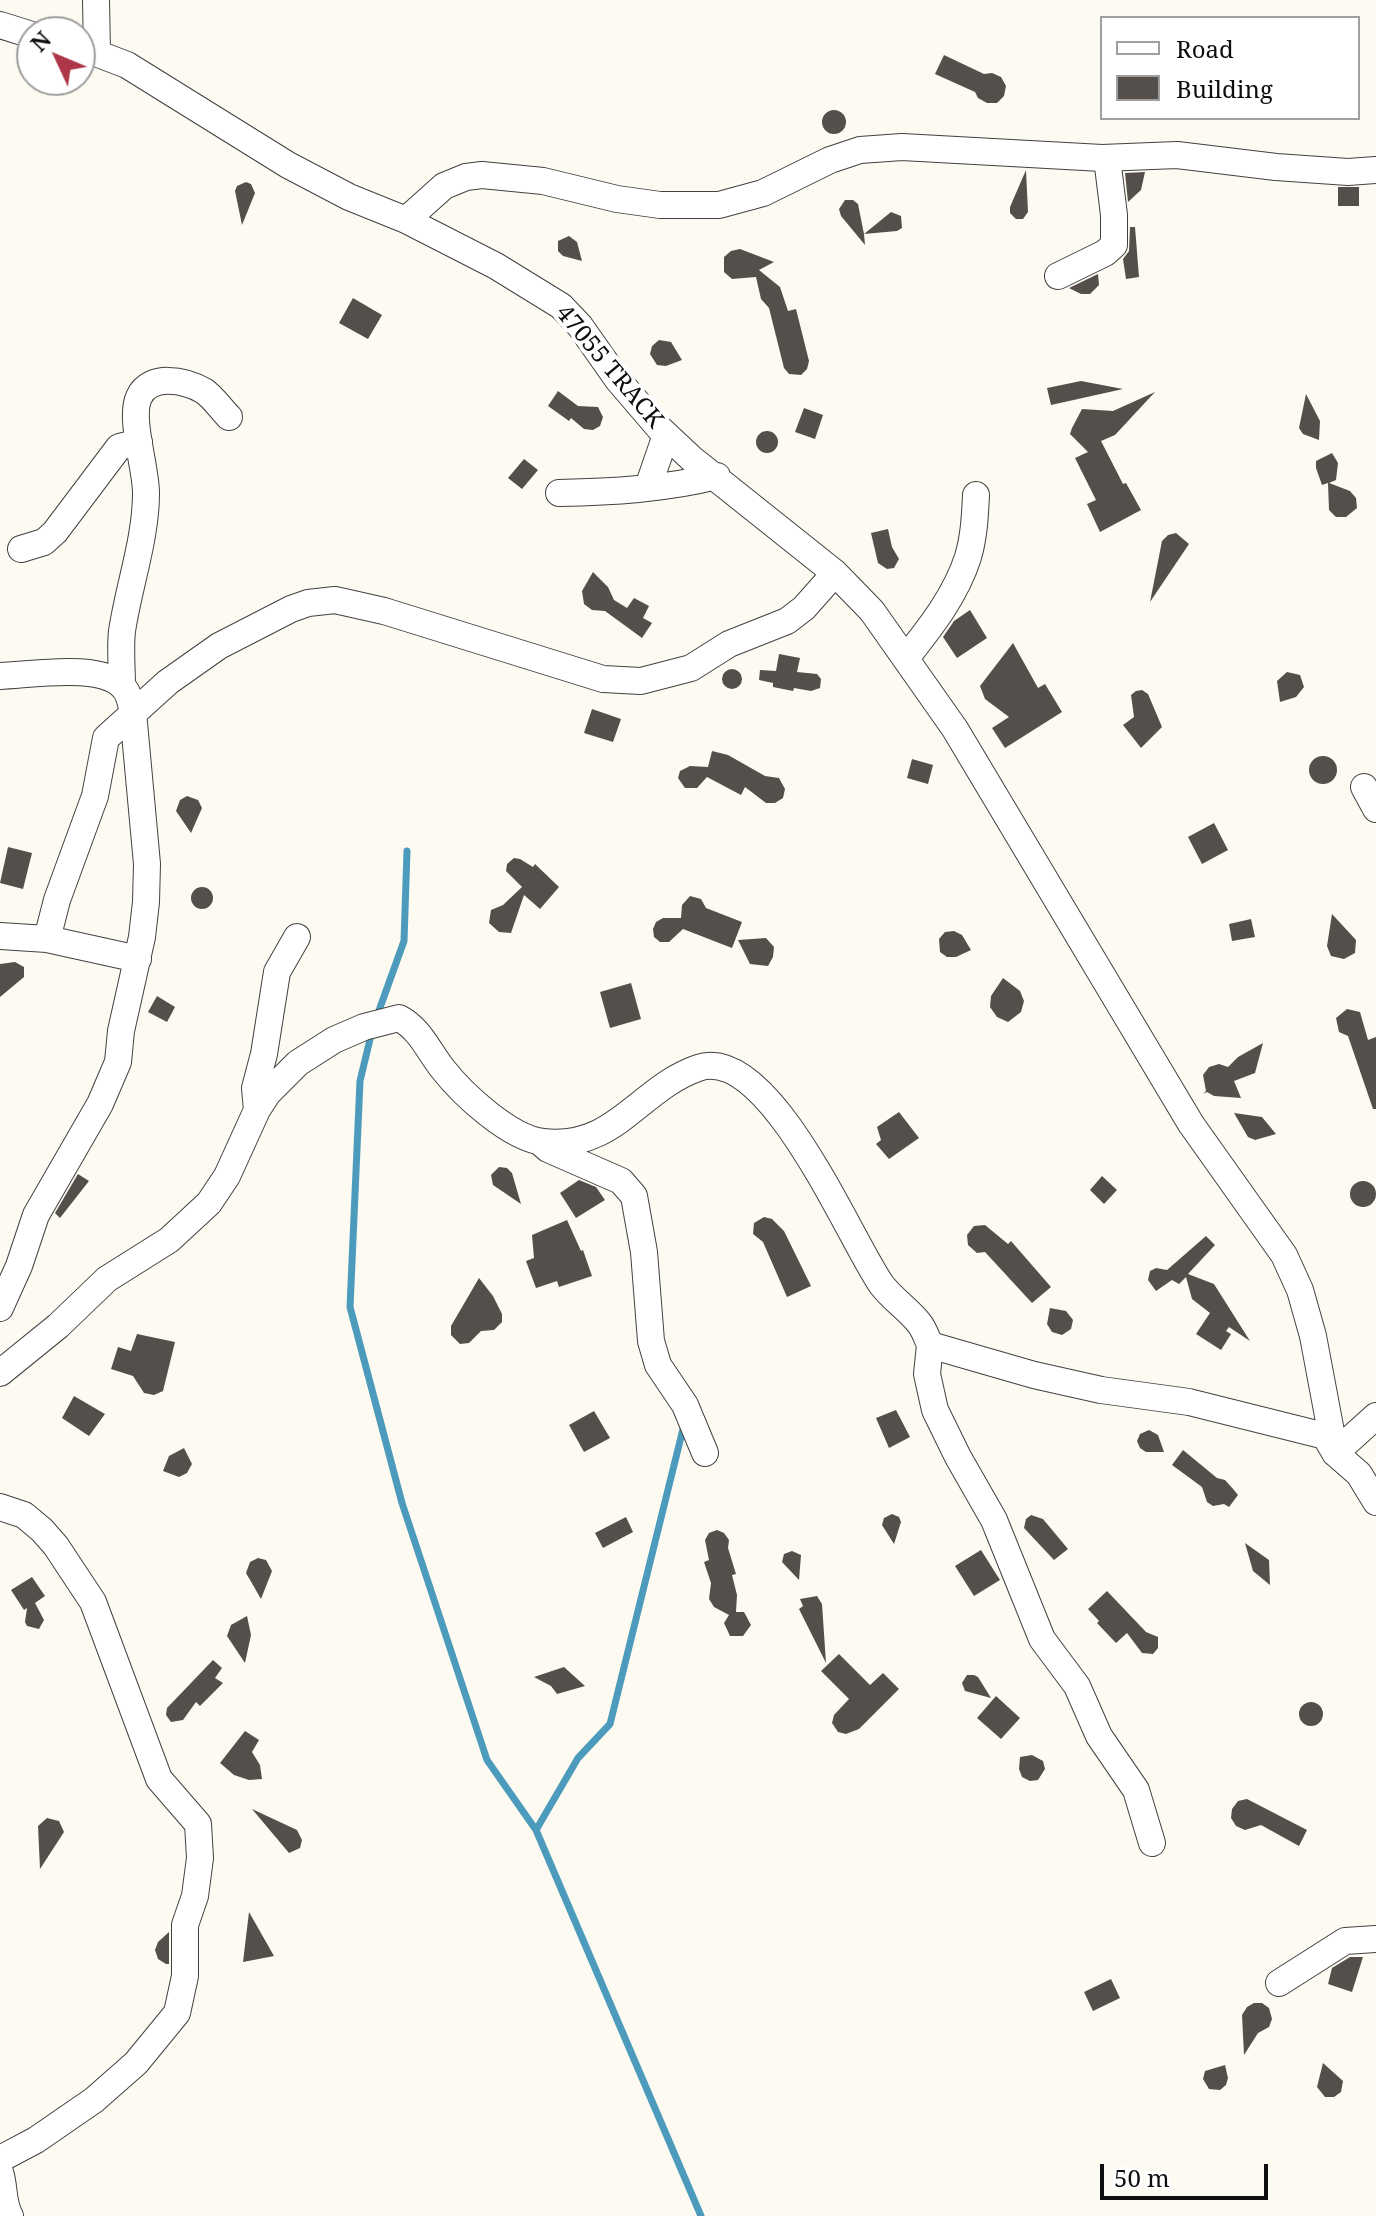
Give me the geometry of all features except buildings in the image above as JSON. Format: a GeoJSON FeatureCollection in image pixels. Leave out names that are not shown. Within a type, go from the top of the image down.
{"type":"FeatureCollection","features":[{"type":"Feature","properties":{"kind":"street","name":"47055 TRACK"},"geometry":{"type":"LineString","coordinates":[[96,53],[127,65],[288,165],[496,266],[561,306],[580,326],[618,380],[666,435],[835,573],[872,611],[955,729],[1191,1124],[1284,1255],[1300,1290],[1313,1336],[1335,1453]]}},
{"type":"Feature","properties":{"kind":"street"},"geometry":{"type":"LineString","coordinates":[[406,220],[444,186],[466,177],[482,175],[543,181],[617,199],[660,205],[701,205],[743,200],[782,185],[830,160],[860,150],[902,147],[1107,158],[1177,155],[1276,167],[1348,172],[1376,170]]}},
{"type":"Feature","properties":{"kind":"street"},"geometry":{"type":"LineString","coordinates":[[1058,276],[1105,253],[1114,245],[1114,215],[1107,158]]}},
{"type":"Feature","properties":{"kind":"street"},"geometry":{"type":"LineString","coordinates":[[122,686],[122,635],[146,497],[145,470],[135,423],[138,397],[147,386],[158,381],[189,384],[206,392],[229,417]]}},
{"type":"Feature","properties":{"kind":"street"},"geometry":{"type":"LineString","coordinates":[[648,487],[666,435]]}},
{"type":"Feature","properties":{"kind":"street"},"geometry":{"type":"LineString","coordinates":[[21,549],[44,542],[55,532],[119,447],[139,442]]}},
{"type":"Feature","properties":{"kind":"street"},"geometry":{"type":"LineString","coordinates":[[559,493],[611,492],[696,482],[717,476]]}},
{"type":"Feature","properties":{"kind":"street"},"geometry":{"type":"LineString","coordinates":[[906,658],[934,623],[968,558],[976,495]]}},
{"type":"Feature","properties":{"kind":"street"},"geometry":{"type":"LineString","coordinates":[[47,939],[57,900],[95,796],[106,738],[168,682],[219,646],[308,603],[347,602],[603,679],[641,681],[691,668],[729,644],[787,621],[804,608],[835,573]]}},
{"type":"Feature","properties":{"kind":"street"},"geometry":{"type":"LineString","coordinates":[[0,676],[74,672],[95,674],[122,686],[127,692],[133,712],[147,864],[146,902],[138,959],[112,1080],[36,1215],[19,1266],[0,1308]]}},
{"type":"Feature","properties":{"kind":"street"},"geometry":{"type":"LineString","coordinates":[[2,937],[47,939],[138,959]]}},
{"type":"Feature","properties":{"kind":"street"},"geometry":{"type":"LineString","coordinates":[[257,1110],[255,1088],[264,1054],[277,972],[297,937]]}},
{"type":"Feature","properties":{"kind":"street"},"geometry":{"type":"LineString","coordinates":[[0,1373],[58,1326],[107,1279],[169,1240],[209,1203],[227,1176],[257,1110],[278,1082],[319,1048],[364,1027],[399,1018],[415,1029],[444,1071],[489,1114],[517,1134],[540,1142],[581,1140],[604,1132],[658,1089],[682,1075],[712,1064],[725,1065],[765,1099],[790,1127],[821,1175],[882,1286],[919,1324],[930,1345],[926,1363],[935,1410],[994,1520],[1042,1639],[1077,1686],[1099,1736],[1136,1790],[1152,1843]]}},
{"type":"Feature","properties":{"kind":"street"},"geometry":{"type":"LineString","coordinates":[[540,1142],[548,1149],[621,1181],[634,1196],[644,1252],[651,1341],[658,1365],[685,1405],[705,1453]]}},
{"type":"Feature","properties":{"kind":"street"},"geometry":{"type":"LineString","coordinates":[[930,1345],[1034,1375],[1101,1390],[1189,1402],[1325,1436],[1335,1453],[1359,1474],[1376,1502]]}},
{"type":"Feature","properties":{"kind":"street"},"geometry":{"type":"LineString","coordinates":[[1335,1453],[1376,1416]]}},
{"type":"Feature","properties":{"kind":"street"},"geometry":{"type":"LineString","coordinates":[[0,1507],[24,1515],[42,1530],[93,1602],[159,1779],[198,1824],[200,1858],[195,1896],[185,1925],[182,1995],[172,2021],[136,2063],[94,2100],[36,2140],[0,2159]]}},
{"type":"Feature","properties":{"kind":"street"},"geometry":{"type":"LineString","coordinates":[[1279,1983],[1345,1941],[1376,1939]]}},
{"type":"Feature","properties":{"kind":"street"},"geometry":{"type":"LineString","coordinates":[[0,2172],[8,2215]]}},
{"type":"Feature","properties":{"kind":"waterway"},"geometry":{"type":"LineString","coordinates":[[377,1016],[404,941],[407,851]]}},
{"type":"Feature","properties":{"kind":"waterway"},"geometry":{"type":"LineString","coordinates":[[372,1031],[360,1081],[350,1307],[402,1503],[487,1760],[536,1830],[701,2216]]}},
{"type":"Feature","properties":{"kind":"waterway"},"geometry":{"type":"LineString","coordinates":[[536,1830],[578,1758],[610,1724],[683,1429]]}}]}
